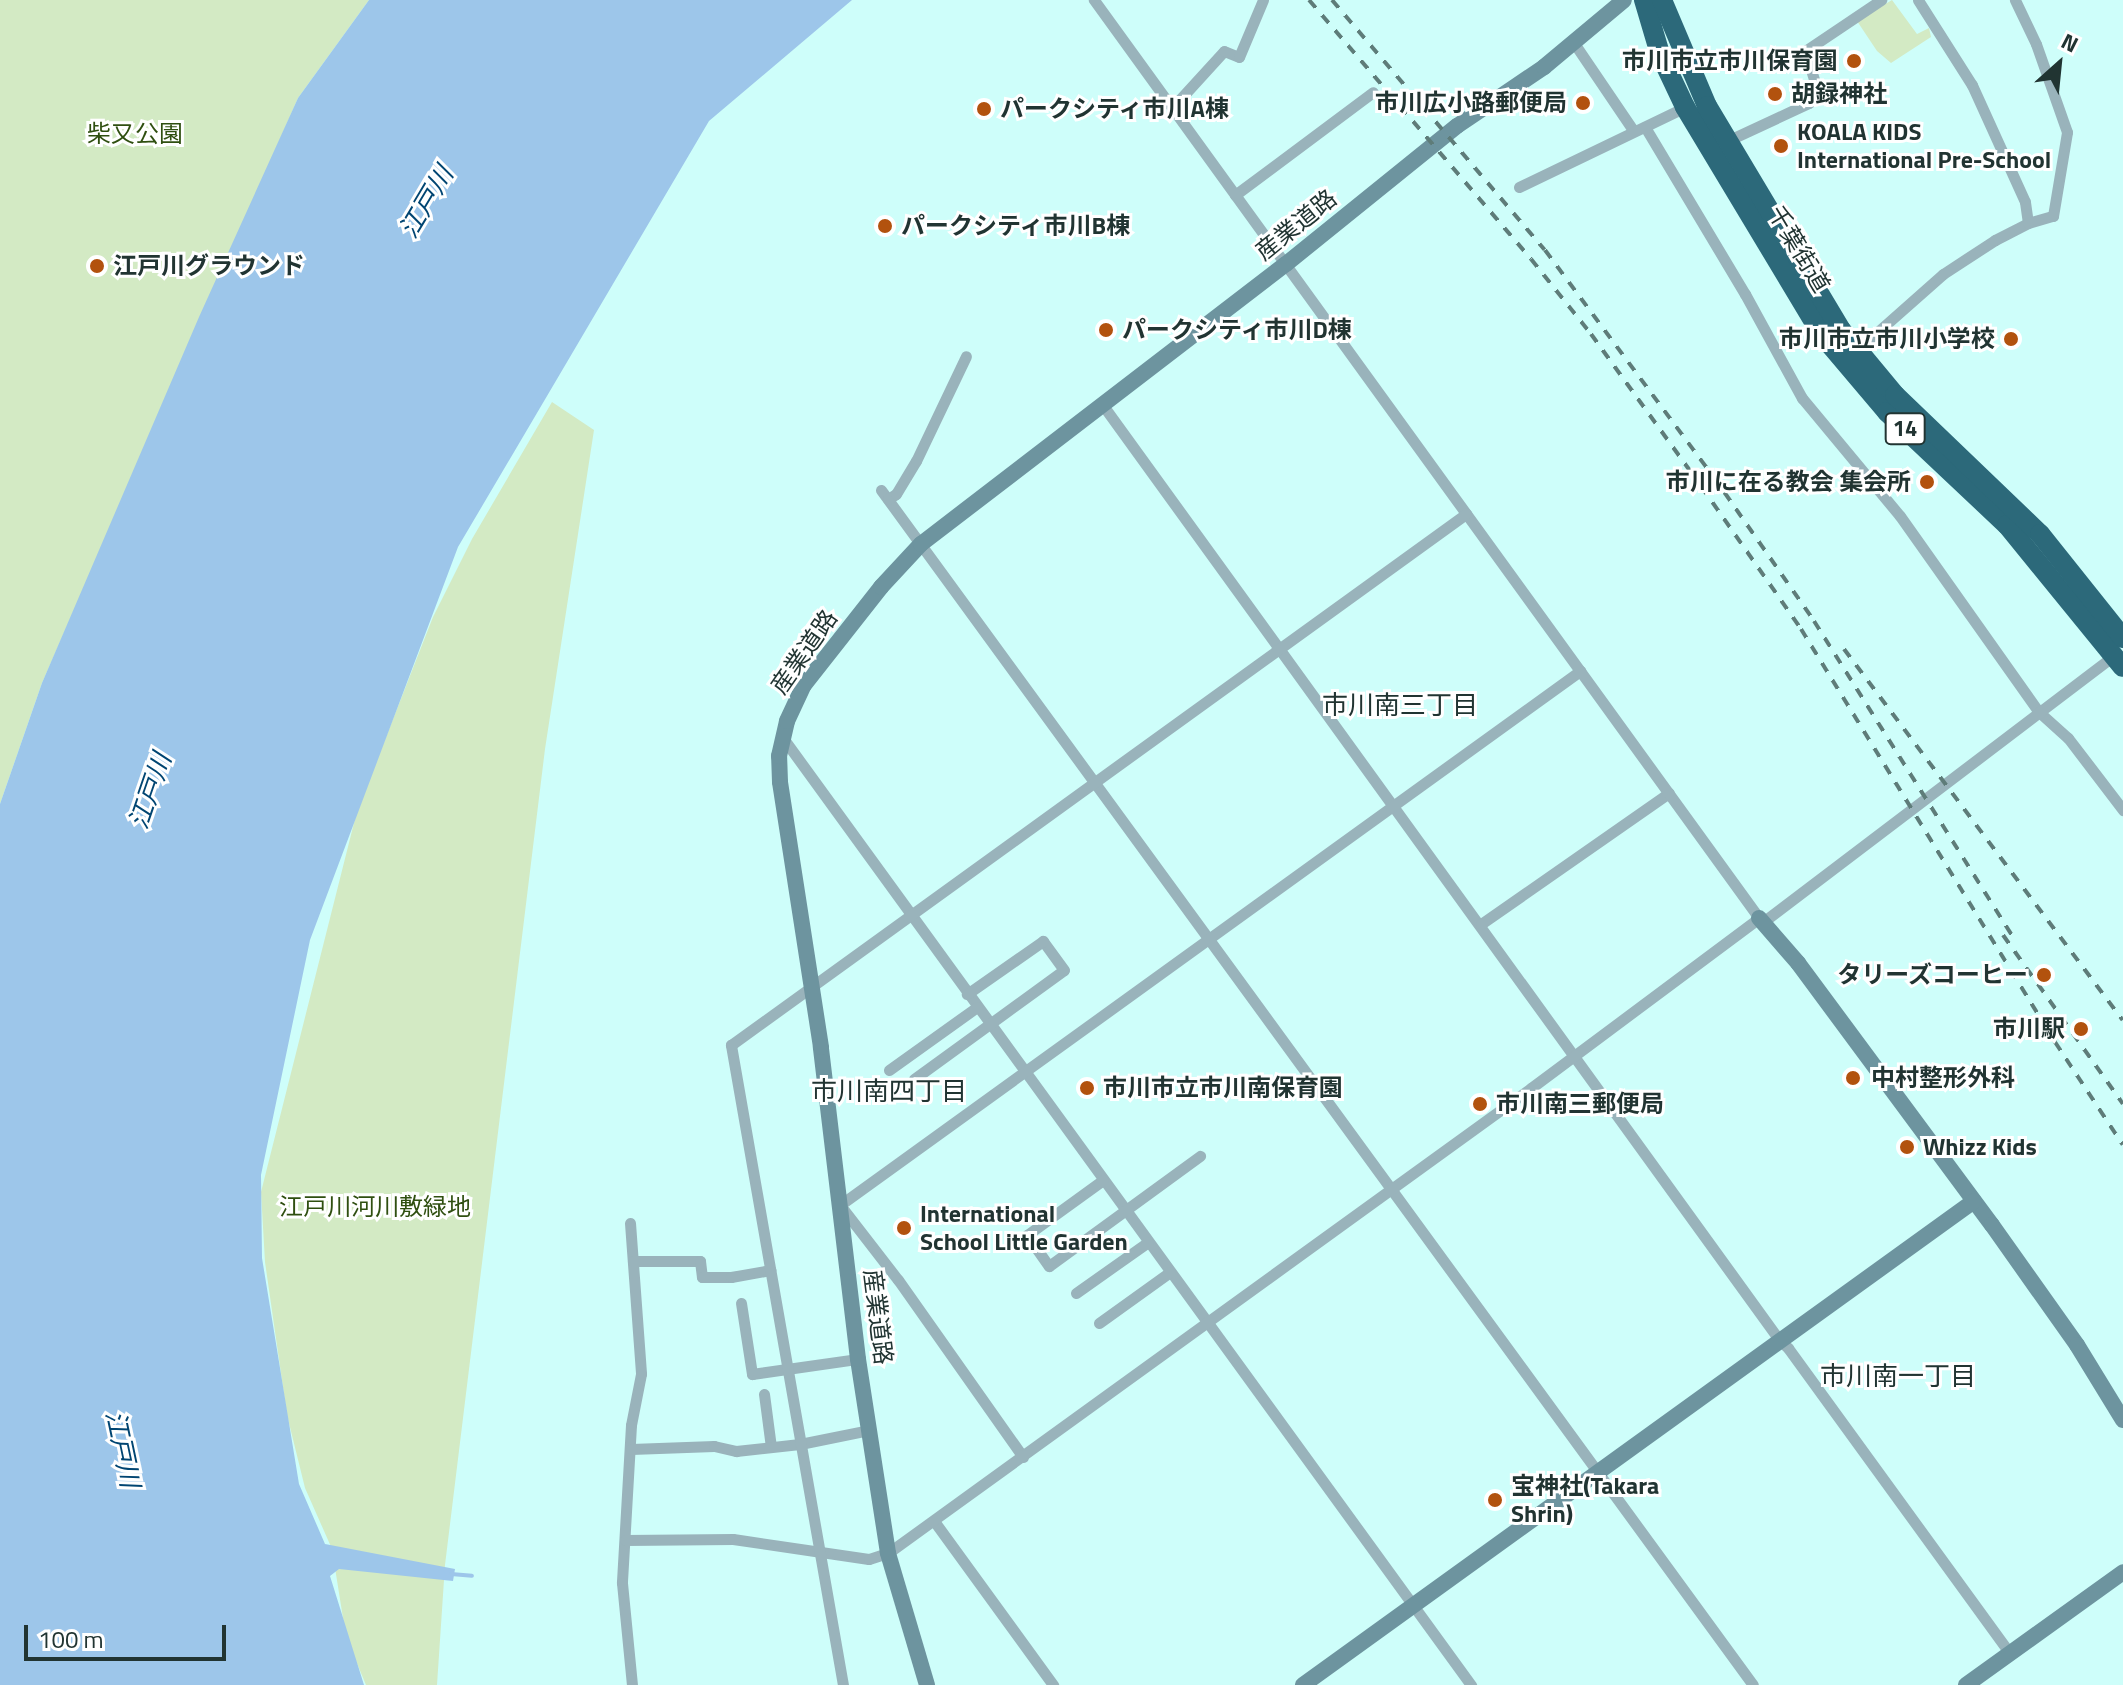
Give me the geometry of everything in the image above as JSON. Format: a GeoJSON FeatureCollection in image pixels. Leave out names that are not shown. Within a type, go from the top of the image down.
{"type":"FeatureCollection","features":[{"type":"Feature","properties":{"kind":"highway","name":"千葉街道"},"geometry":{"type":"LineString","coordinates":[[1644,0],[1657,45],[1685,107],[1803,307],[1834,352],[1887,412],[2007,525],[2120,654]]}},
{"type":"Feature","properties":{"kind":"highway","name":"千葉街道"},"geometry":{"type":"LineString","coordinates":[[1662,0],[1696,85],[1819,297],[1856,351],[1906,405],[2040,534],[2120,654]]}},
{"type":"Feature","properties":{"kind":"main road","name":"産業道路"},"geometry":{"type":"LineString","coordinates":[[927,1685],[888,1553],[858,1359],[812,985],[780,782],[782,737],[804,685],[881,587],[921,544],[1286,264],[1457,126],[1574,43],[1624,0]]}},
{"type":"Feature","properties":{"kind":"main road"},"geometry":{"type":"LineString","coordinates":[[1761,920],[1798,963],[1974,1201],[2077,1345],[2123,1420]]}},
{"type":"Feature","properties":{"kind":"main road"},"geometry":{"type":"LineString","coordinates":[[1303,1685],[1974,1201]]}},
{"type":"Feature","properties":{"kind":"main road"},"geometry":{"type":"LineString","coordinates":[[1966,1685],[2123,1572]]}},
{"type":"Feature","properties":{"kind":"street"},"geometry":{"type":"LineString","coordinates":[[1094,0],[1761,920]]}},
{"type":"Feature","properties":{"kind":"street"},"geometry":{"type":"LineString","coordinates":[[1172,108],[1224,51],[1239,57],[1263,0]]}},
{"type":"Feature","properties":{"kind":"street"},"geometry":{"type":"LineString","coordinates":[[1727,141],[1809,103],[1816,86],[1805,51],[1881,0]]}},
{"type":"Feature","properties":{"kind":"street"},"geometry":{"type":"LineString","coordinates":[[1918,0],[1972,85],[2025,202],[2028,223]]}},
{"type":"Feature","properties":{"kind":"street"},"geometry":{"type":"LineString","coordinates":[[1856,351],[1943,274],[2028,223],[2053,216],[2067,132],[2036,44],[2015,0]]}},
{"type":"Feature","properties":{"kind":"street"},"geometry":{"type":"LineString","coordinates":[[1574,43],[1633,130]]}},
{"type":"Feature","properties":{"kind":"street"},"geometry":{"type":"LineString","coordinates":[[1235,195],[1373,92]]}},
{"type":"Feature","properties":{"kind":"street"},"geometry":{"type":"LineString","coordinates":[[1519,187],[1685,107]]}},
{"type":"Feature","properties":{"kind":"street"},"geometry":{"type":"LineString","coordinates":[[1645,127],[1745,294],[1802,398],[1900,516],[2039,712],[2068,738],[2123,810]]}},
{"type":"Feature","properties":{"kind":"street"},"geometry":{"type":"LineString","coordinates":[[966,356],[916,461],[896,494],[884,495],[1753,1685]]}},
{"type":"Feature","properties":{"kind":"street"},"geometry":{"type":"LineString","coordinates":[[1102,404],[1780,1341],[2010,1653]]}},
{"type":"Feature","properties":{"kind":"street"},"geometry":{"type":"LineString","coordinates":[[843,1685],[731,1045],[1279,646],[1466,514]]}},
{"type":"Feature","properties":{"kind":"street"},"geometry":{"type":"LineString","coordinates":[[625,1540],[733,1539],[869,1559],[888,1553],[1391,1190],[2120,654]]}},
{"type":"Feature","properties":{"kind":"street"},"geometry":{"type":"LineString","coordinates":[[1023,1457],[898,1280],[840,1205],[1580,671]]}},
{"type":"Feature","properties":{"kind":"street"},"geometry":{"type":"LineString","coordinates":[[782,737],[1471,1685]]}},
{"type":"Feature","properties":{"kind":"street"},"geometry":{"type":"LineString","coordinates":[[1481,924],[1669,793]]}},
{"type":"Feature","properties":{"kind":"street"},"geometry":{"type":"LineString","coordinates":[[914,1079],[1064,970],[1043,941],[967,994]]}},
{"type":"Feature","properties":{"kind":"street"},"geometry":{"type":"LineString","coordinates":[[889,1070],[977,1007]]}},
{"type":"Feature","properties":{"kind":"street"},"geometry":{"type":"LineString","coordinates":[[1103,1180],[1027,1235],[1049,1266],[1200,1156]]}},
{"type":"Feature","properties":{"kind":"street"},"geometry":{"type":"LineString","coordinates":[[630,1223],[641,1374],[631,1425],[623,1596],[632,1685]]}},
{"type":"Feature","properties":{"kind":"street"},"geometry":{"type":"LineString","coordinates":[[1076,1293],[1148,1242]]}},
{"type":"Feature","properties":{"kind":"street"},"geometry":{"type":"LineString","coordinates":[[633,1261],[700,1261],[702,1277],[731,1277],[770,1270]]}},
{"type":"Feature","properties":{"kind":"street"},"geometry":{"type":"LineString","coordinates":[[1099,1323],[1170,1272]]}},
{"type":"Feature","properties":{"kind":"street"},"geometry":{"type":"LineString","coordinates":[[741,1303],[752,1374],[858,1359]]}},
{"type":"Feature","properties":{"kind":"street"},"geometry":{"type":"LineString","coordinates":[[764,1394],[771,1447]]}},
{"type":"Feature","properties":{"kind":"street"},"geometry":{"type":"LineString","coordinates":[[631,1449],[714,1446],[736,1451],[800,1444],[869,1430]]}},
{"type":"Feature","properties":{"kind":"street"},"geometry":{"type":"LineString","coordinates":[[934,1521],[1053,1685]]}},
{"type":"Feature","properties":{"kind":"green space","name":"柴又公園"},"geometry":{"type":"Polygon","coordinates":[[[0,0],[369,0],[298,98],[42,683],[0,804],[0,0]]]}},
{"type":"Feature","properties":{"kind":"green space"},"geometry":{"type":"Polygon","coordinates":[[[1892,0],[1917,34],[1929,28],[1931,37],[1891,63],[1877,51],[1857,21],[1892,0]]]}},
{"type":"Feature","properties":{"kind":"green space","name":"江戸川河川敷緑地"},"geometry":{"type":"Polygon","coordinates":[[[552,402],[594,430],[545,749],[445,1565],[437,1685],[366,1685],[346,1637],[332,1549],[305,1488],[287,1415],[265,1262],[261,1192],[357,811],[433,617],[472,539],[552,402]]]}},
{"type":"Feature","properties":{"kind":"water","name":"江戸川"},"geometry":{"type":"Polygon","coordinates":[[[369,0],[852,0],[709,121],[458,547],[310,940],[261,1175],[262,1258],[299,1484],[325,1544],[455,1569],[453,1581],[339,1569],[330,1576],[364,1685],[0,1685],[0,804],[42,683],[199,317],[298,98],[369,0]]]}},
{"type":"Feature","properties":{"kind":"waterway"},"geometry":{"type":"LineString","coordinates":[[451,1574],[472,1576]]}},
{"type":"Feature","properties":{"kind":"railway"},"geometry":{"type":"LineString","coordinates":[[1309,0],[1531,259],[1591,334],[1701,486],[1801,629],[2055,1042],[2123,1145]]}},
{"type":"Feature","properties":{"kind":"railway"},"geometry":{"type":"LineString","coordinates":[[1332,0],[1545,250],[1713,476],[1814,621],[2015,940]]}},
{"type":"Feature","properties":{"kind":"railway"},"geometry":{"type":"LineString","coordinates":[[1844,649],[2123,1020]]}},
{"type":"Feature","properties":{"kind":"railway"},"geometry":{"type":"LineString","coordinates":[[2003,935],[2123,1104]]}},
{"type":"Feature","properties":{"kind":"place","name":"市川市立市川保育園"},"geometry":{"type":"Point","coordinates":[1854,61]}},
{"type":"Feature","properties":{"kind":"place","name":"胡録神社"},"geometry":{"type":"Point","coordinates":[1775,94]}},
{"type":"Feature","properties":{"kind":"place","name":"市川広小路郵便局"},"geometry":{"type":"Point","coordinates":[1583,103]}},
{"type":"Feature","properties":{"kind":"place","name":"パークシティ市川A棟"},"geometry":{"type":"Point","coordinates":[984,109]}},
{"type":"Feature","properties":{"kind":"place","name":"KOALA KIDS International Pre-School"},"geometry":{"type":"Point","coordinates":[1781,146]}},
{"type":"Feature","properties":{"kind":"place","name":"パークシティ市川B棟"},"geometry":{"type":"Point","coordinates":[885,226]}},
{"type":"Feature","properties":{"kind":"place","name":"江戸川グラウンド"},"geometry":{"type":"Point","coordinates":[97,266]}},
{"type":"Feature","properties":{"kind":"place","name":"パークシティ市川D棟"},"geometry":{"type":"Point","coordinates":[1106,330]}},
{"type":"Feature","properties":{"kind":"place","name":"市川市立市川小学校"},"geometry":{"type":"Point","coordinates":[2011,339]}},
{"type":"Feature","properties":{"kind":"place","name":"市川に在る教会 集会所"},"geometry":{"type":"Point","coordinates":[1927,482]}},
{"type":"Feature","properties":{"kind":"place","name":"タリーズコーヒー"},"geometry":{"type":"Point","coordinates":[2044,975]}},
{"type":"Feature","properties":{"kind":"place","name":"市川駅"},"geometry":{"type":"Point","coordinates":[2081,1029]}},
{"type":"Feature","properties":{"kind":"place","name":"中村整形外科"},"geometry":{"type":"Point","coordinates":[1853,1078]}},
{"type":"Feature","properties":{"kind":"place","name":"市川市立市川南保育園"},"geometry":{"type":"Point","coordinates":[1087,1088]}},
{"type":"Feature","properties":{"kind":"place","name":"市川南三郵便局"},"geometry":{"type":"Point","coordinates":[1480,1104]}},
{"type":"Feature","properties":{"kind":"place","name":"Whizz Kids"},"geometry":{"type":"Point","coordinates":[1907,1147]}},
{"type":"Feature","properties":{"kind":"place","name":"International School Little Garden"},"geometry":{"type":"Point","coordinates":[904,1228]}},
{"type":"Feature","properties":{"kind":"place","name":"宝神社(Takara Shrin)"},"geometry":{"type":"Point","coordinates":[1495,1500]}},
{"type":"Feature","properties":{"kind":"district","name":"市川南三丁目"},"geometry":{"type":"Point","coordinates":[1400,705]}},
{"type":"Feature","properties":{"kind":"district","name":"市川南四丁目"},"geometry":{"type":"Point","coordinates":[889,1091]}},
{"type":"Feature","properties":{"kind":"district","name":"市川南一丁目"},"geometry":{"type":"Point","coordinates":[1898,1376]}}]}
